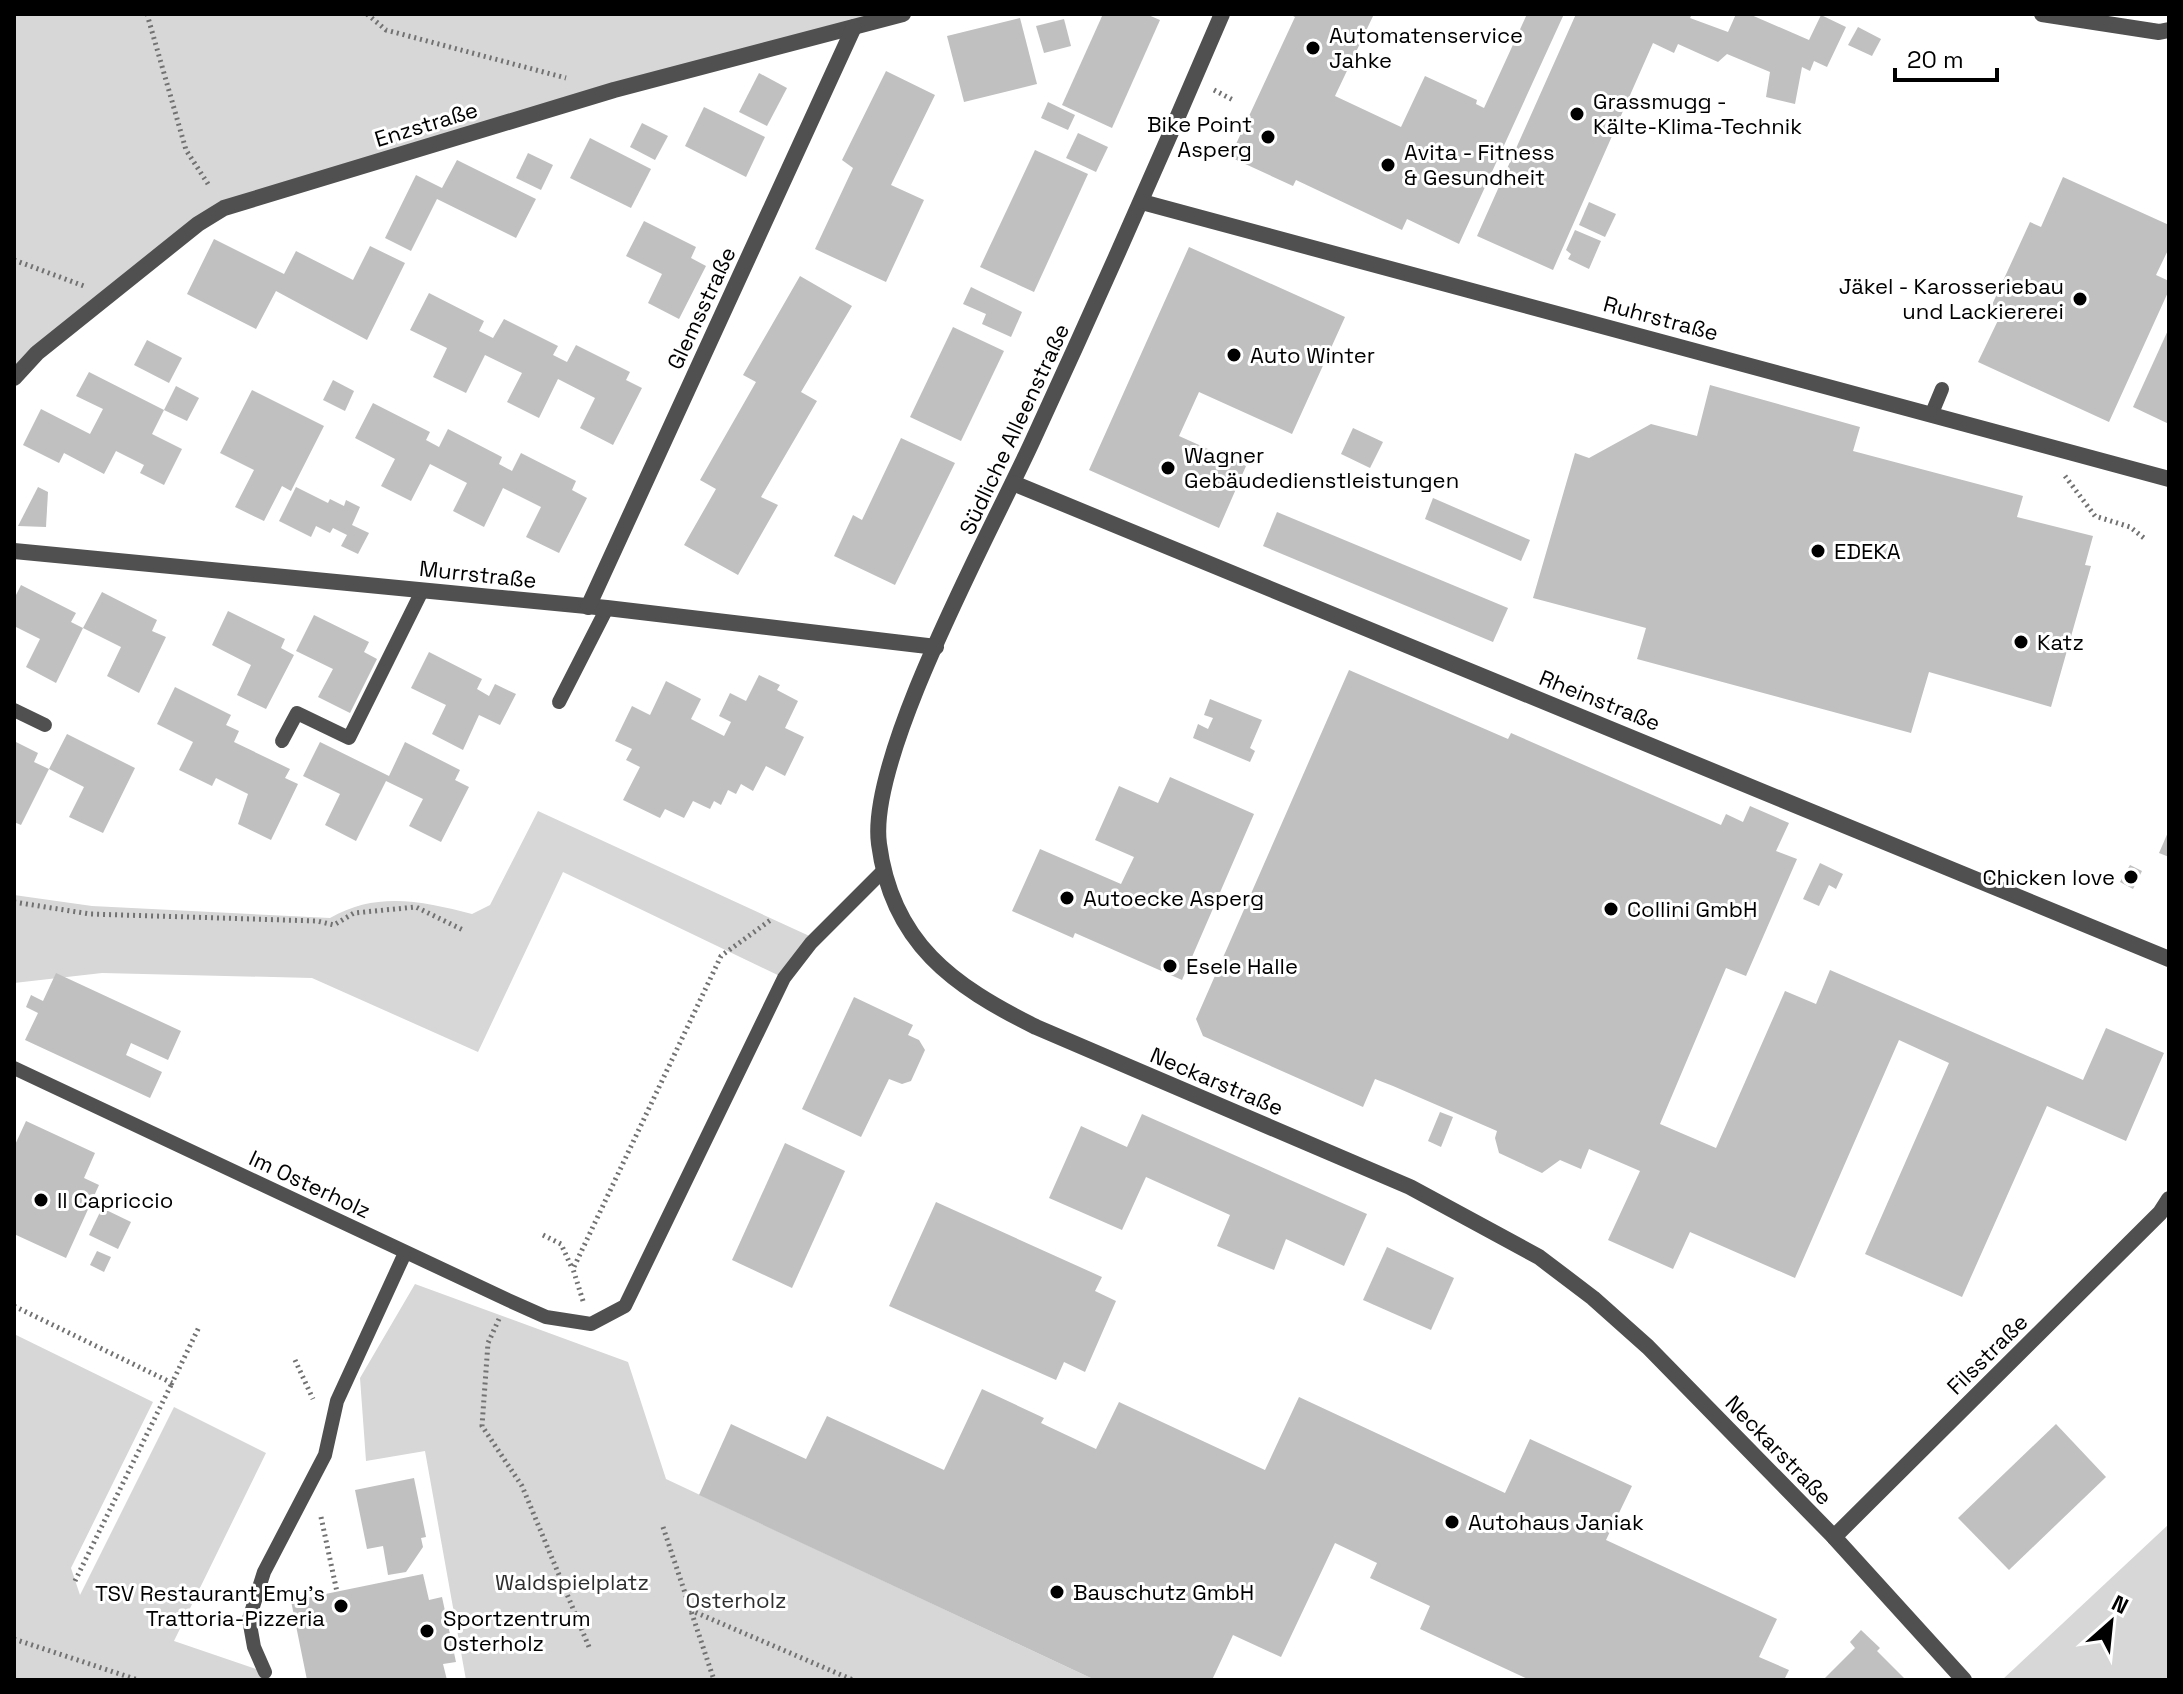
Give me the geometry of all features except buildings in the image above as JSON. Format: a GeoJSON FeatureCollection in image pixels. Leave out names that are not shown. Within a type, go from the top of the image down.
{"type":"FeatureCollection","features":[{"type":"Feature","properties":{"kind":"street","name":"Enzstraße"},"geometry":{"type":"LineString","coordinates":[[14,378],[37,353],[224,208],[614,90],[903,14]]}},
{"type":"Feature","properties":{"kind":"street","name":"Südliche Alleenstraße"},"geometry":{"type":"LineString","coordinates":[[884,870],[878,842],[882,791],[936,647],[1142,202],[1222,14]]}},
{"type":"Feature","properties":{"kind":"street"},"geometry":{"type":"LineString","coordinates":[[2042,14],[2166,32]]}},
{"type":"Feature","properties":{"kind":"street","name":"Glemsstraße"},"geometry":{"type":"LineString","coordinates":[[588,607],[854,27]]}},
{"type":"Feature","properties":{"kind":"street","name":"Ruhrstraße"},"geometry":{"type":"LineString","coordinates":[[1142,202],[2169,479]]}},
{"type":"Feature","properties":{"kind":"street","name":"Rheinstraße"},"geometry":{"type":"LineString","coordinates":[[1013,483],[2169,959]]}},
{"type":"Feature","properties":{"kind":"street","name":"Murrstraße"},"geometry":{"type":"LineString","coordinates":[[14,551],[607,608],[936,647]]}},
{"type":"Feature","properties":{"kind":"street","name":"Neckarstraße"},"geometry":{"type":"LineString","coordinates":[[884,870],[900,912],[917,942],[953,980],[979,998],[1049,1033],[1410,1187],[1539,1257],[1593,1298],[1648,1347],[1834,1537],[1964,1680]]}},
{"type":"Feature","properties":{"kind":"street","name":"Filsstraße"},"geometry":{"type":"LineString","coordinates":[[1834,1537],[2160,1213],[2169,1199]]}},
{"type":"Feature","properties":{"kind":"lane"},"geometry":{"type":"LineString","coordinates":[[1932,413],[1942,389]]}},
{"type":"Feature","properties":{"kind":"lane"},"geometry":{"type":"LineString","coordinates":[[282,741],[297,713],[349,738],[422,591]]}},
{"type":"Feature","properties":{"kind":"lane"},"geometry":{"type":"LineString","coordinates":[[559,702],[607,608]]}},
{"type":"Feature","properties":{"kind":"lane"},"geometry":{"type":"LineString","coordinates":[[14,710],[45,725]]}},
{"type":"Feature","properties":{"kind":"lane"},"geometry":{"type":"LineString","coordinates":[[591,1324],[625,1306],[784,978],[811,943],[884,870]]}},
{"type":"Feature","properties":{"kind":"lane","name":"Im Osterholz"},"geometry":{"type":"LineString","coordinates":[[14,1068],[546,1317],[591,1324]]}},
{"type":"Feature","properties":{"kind":"lane"},"geometry":{"type":"LineString","coordinates":[[265,1672],[254,1647],[249,1619],[264,1572],[325,1455],[337,1401],[405,1253]]}},
{"type":"Feature","properties":{"kind":"path"},"geometry":{"type":"LineString","coordinates":[[147,14],[186,150],[224,208]]}},
{"type":"Feature","properties":{"kind":"path"},"geometry":{"type":"LineString","coordinates":[[367,14],[386,30],[572,80]]}},
{"type":"Feature","properties":{"kind":"path"},"geometry":{"type":"LineString","coordinates":[[14,260],[110,295]]}},
{"type":"Feature","properties":{"kind":"path"},"geometry":{"type":"LineString","coordinates":[[2076,495],[2095,516],[2130,527],[2144,538]]}},
{"type":"Feature","properties":{"kind":"path"},"geometry":{"type":"LineString","coordinates":[[14,902],[90,914],[317,921],[334,925],[354,913],[416,907],[463,930]]}},
{"type":"Feature","properties":{"kind":"path"},"geometry":{"type":"LineString","coordinates":[[573,1269],[721,956],[772,919]]}},
{"type":"Feature","properties":{"kind":"path"},"geometry":{"type":"LineString","coordinates":[[543,1235],[561,1244],[573,1269],[591,1324]]}},
{"type":"Feature","properties":{"kind":"path"},"geometry":{"type":"LineString","coordinates":[[508,1300],[488,1343],[482,1426],[522,1486],[589,1647]]}},
{"type":"Feature","properties":{"kind":"path"},"geometry":{"type":"LineString","coordinates":[[14,1306],[172,1383]]}},
{"type":"Feature","properties":{"kind":"path"},"geometry":{"type":"LineString","coordinates":[[75,1581],[199,1327]]}},
{"type":"Feature","properties":{"kind":"path"},"geometry":{"type":"LineString","coordinates":[[303,1496],[320,1510],[337,1592]]}},
{"type":"Feature","properties":{"kind":"path"},"geometry":{"type":"LineString","coordinates":[[663,1527],[714,1680]]}},
{"type":"Feature","properties":{"kind":"path"},"geometry":{"type":"LineString","coordinates":[[690,1610],[853,1680]]}},
{"type":"Feature","properties":{"kind":"path"},"geometry":{"type":"LineString","coordinates":[[14,1639],[138,1680]]}},
{"type":"Feature","properties":{"kind":"green space"},"geometry":{"type":"Polygon","coordinates":[[[14,14],[903,14],[224,208],[14,378],[14,14]]]}},
{"type":"Feature","properties":{"kind":"green space"},"geometry":{"type":"Polygon","coordinates":[[[538,811],[816,939],[784,978],[563,872],[478,1052],[312,978],[102,973],[14,983],[14,895],[92,906],[330,918],[365,904],[400,901],[436,905],[472,914],[490,905],[538,811]]]}},
{"type":"Feature","properties":{"kind":"green space","name":"Osterholz"},"geometry":{"type":"Polygon","coordinates":[[[415,1284],[628,1362],[666,1479],[1095,1680],[466,1680],[425,1451],[366,1461],[360,1378],[415,1284]]]}},
{"type":"Feature","properties":{"kind":"green space"},"geometry":{"type":"Polygon","coordinates":[[[14,1334],[153,1402],[71,1568],[80,1595],[174,1407],[266,1453],[174,1641],[265,1672],[262,1680],[14,1680],[14,1334]]]}},
{"type":"Feature","properties":{"kind":"green space"},"geometry":{"type":"Polygon","coordinates":[[[2169,1524],[2169,1680],[2002,1680],[2169,1524]]]}},
{"type":"Feature","properties":{"kind":"place","name":"Automatenservice Jahke"},"geometry":{"type":"Point","coordinates":[1313,48]}},
{"type":"Feature","properties":{"kind":"place","name":"Grassmugg - Kälte-Klima-Technik"},"geometry":{"type":"Point","coordinates":[1577,114]}},
{"type":"Feature","properties":{"kind":"place","name":"Bike Point Asperg"},"geometry":{"type":"Point","coordinates":[1268,137]}},
{"type":"Feature","properties":{"kind":"place","name":"Avita - Fitness & Gesundheit"},"geometry":{"type":"Point","coordinates":[1388,165]}},
{"type":"Feature","properties":{"kind":"place","name":"Jäkel - Karosseriebau und Lackiererei"},"geometry":{"type":"Point","coordinates":[2080,299]}},
{"type":"Feature","properties":{"kind":"place","name":"Auto Winter"},"geometry":{"type":"Point","coordinates":[1234,355]}},
{"type":"Feature","properties":{"kind":"place","name":"Wagner Gebäudedienstleistungen"},"geometry":{"type":"Point","coordinates":[1168,468]}},
{"type":"Feature","properties":{"kind":"place","name":"EDEKA"},"geometry":{"type":"Point","coordinates":[1818,551]}},
{"type":"Feature","properties":{"kind":"place","name":"Katz"},"geometry":{"type":"Point","coordinates":[2021,642]}},
{"type":"Feature","properties":{"kind":"place","name":"Chicken love"},"geometry":{"type":"Point","coordinates":[2131,877]}},
{"type":"Feature","properties":{"kind":"place","name":"Autoecke Asperg"},"geometry":{"type":"Point","coordinates":[1067,898]}},
{"type":"Feature","properties":{"kind":"place","name":"Collini GmbH"},"geometry":{"type":"Point","coordinates":[1611,909]}},
{"type":"Feature","properties":{"kind":"place","name":"Esele Halle"},"geometry":{"type":"Point","coordinates":[1170,966]}},
{"type":"Feature","properties":{"kind":"place","name":"Il Capriccio"},"geometry":{"type":"Point","coordinates":[41,1200]}},
{"type":"Feature","properties":{"kind":"place","name":"Autohaus Janiak"},"geometry":{"type":"Point","coordinates":[1452,1522]}},
{"type":"Feature","properties":{"kind":"place","name":"Bauschutz GmbH"},"geometry":{"type":"Point","coordinates":[1057,1592]}},
{"type":"Feature","properties":{"kind":"place","name":"TSV Restaurant Emy's Trattoria-Pizzeria"},"geometry":{"type":"Point","coordinates":[341,1606]}},
{"type":"Feature","properties":{"kind":"place","name":"Sportzentrum Osterholz"},"geometry":{"type":"Point","coordinates":[427,1631]}},
{"type":"Feature","properties":{"kind":"park label","name":"Waldspielplatz"},"geometry":{"type":"Point","coordinates":[572,1582]}}]}
